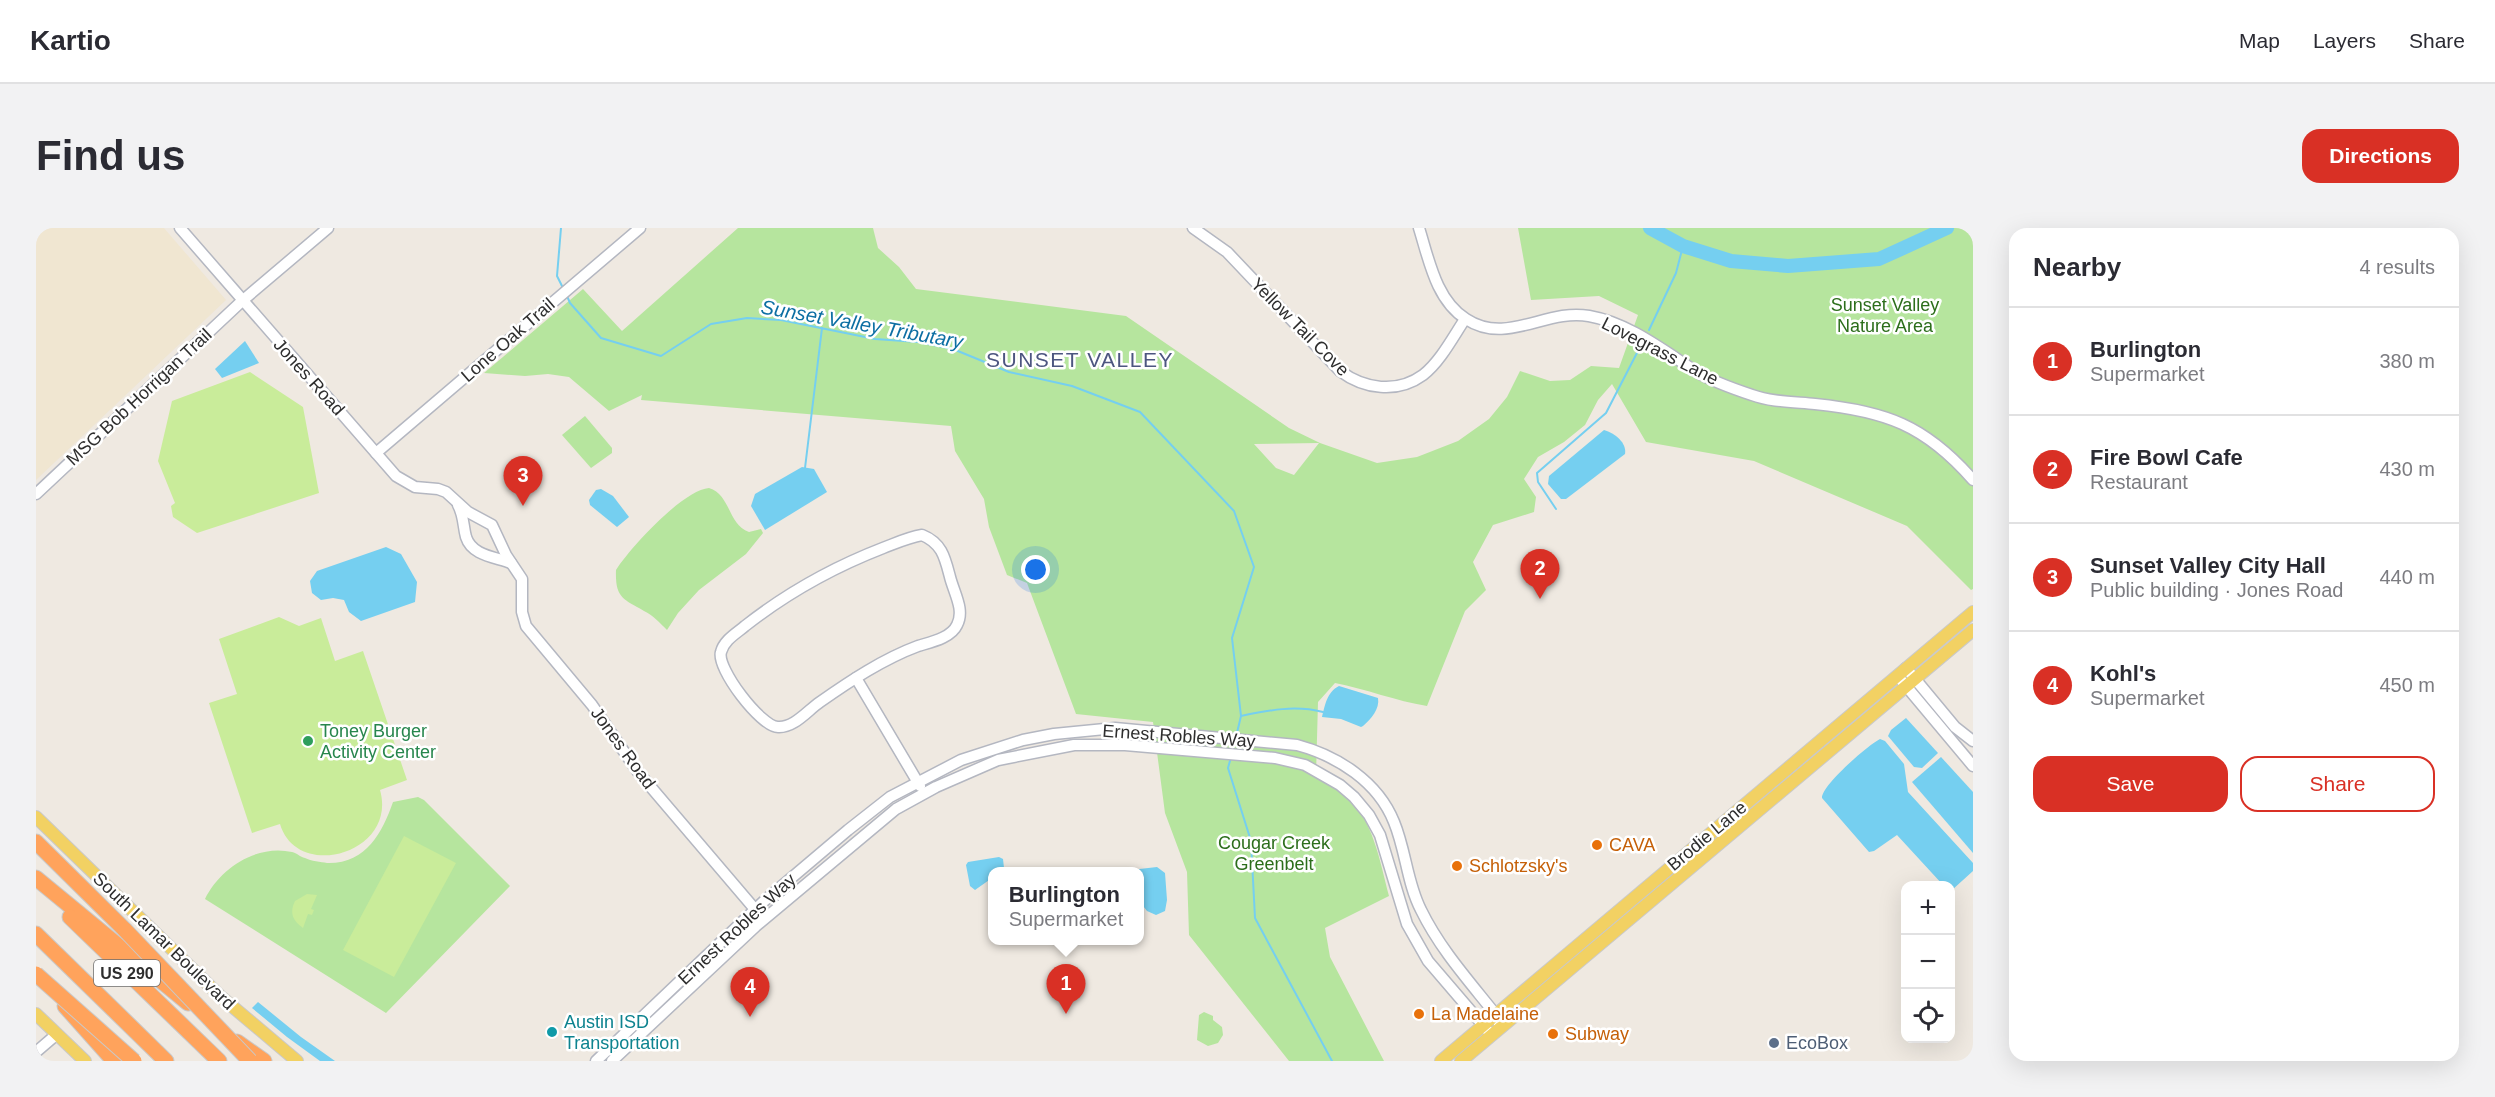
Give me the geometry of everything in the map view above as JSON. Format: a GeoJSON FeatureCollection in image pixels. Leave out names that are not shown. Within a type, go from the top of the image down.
{"type":"FeatureCollection","features":[{"type":"Feature","properties":{"kind":"highway"},"geometry":{"type":"LineString","coordinates":[[36,842],[125,930],[250,1061]]}},
{"type":"Feature","properties":{"kind":"highway"},"geometry":{"type":"LineString","coordinates":[[36,878],[213,1023],[264,1061]]}},
{"type":"Feature","properties":{"kind":"highway","name":"US 290"},"geometry":{"type":"LineString","coordinates":[[36,884],[219,1061]]}},
{"type":"Feature","properties":{"kind":"highway","name":"US 290"},"geometry":{"type":"LineString","coordinates":[[36,934],[166,1061]]}},
{"type":"Feature","properties":{"kind":"highway"},"geometry":{"type":"LineString","coordinates":[[36,973],[114,1061]]}},
{"type":"Feature","properties":{"kind":"highway"},"geometry":{"type":"LineString","coordinates":[[36,973],[134,1061]]}},
{"type":"Feature","properties":{"kind":"main road","name":"Brodie Lane"},"geometry":{"type":"LineString","coordinates":[[1441,1061],[1973,612]]}},
{"type":"Feature","properties":{"kind":"main road","name":"Brodie Lane"},"geometry":{"type":"LineString","coordinates":[[1461,1061],[1973,630]]}},
{"type":"Feature","properties":{"kind":"main road"},"geometry":{"type":"LineString","coordinates":[[1700,860],[1703,849],[1729,825],[1735,812]]}},
{"type":"Feature","properties":{"kind":"main road","name":"South Lamar Boulevard"},"geometry":{"type":"LineString","coordinates":[[36,817],[220,996],[297,1061]]}},
{"type":"Feature","properties":{"kind":"main road"},"geometry":{"type":"LineString","coordinates":[[1657,896],[1660,886],[1690,859],[1694,847]]}},
{"type":"Feature","properties":{"kind":"main road"},"geometry":{"type":"LineString","coordinates":[[36,1014],[85,1061]]}},
{"type":"Feature","properties":{"kind":"street","name":"Jones Road"},"geometry":{"type":"LineString","coordinates":[[180,228],[396,476],[415,488],[438,489],[474,516],[492,525],[511,563],[522,579],[522,612],[526,626],[592,705],[638,772],[764,920]]}},
{"type":"Feature","properties":{"kind":"street","name":"MSG Bob Horrigan Trail"},"geometry":{"type":"LineString","coordinates":[[36,494],[242,301],[328,228]]}},
{"type":"Feature","properties":{"kind":"street","name":"Lone Oak Trail"},"geometry":{"type":"LineString","coordinates":[[376,453],[639,228]]}},
{"type":"Feature","properties":{"kind":"street","name":"Yellow Tail Cove"},"geometry":{"type":"LineString","coordinates":[[1193,228],[1227,252],[1340,371],[1361,384],[1387,387],[1411,381],[1423,375],[1465,319]]}},
{"type":"Feature","properties":{"kind":"street","name":"Lovegrass Lane"},"geometry":{"type":"LineString","coordinates":[[1419,228],[1446,301],[1465,319],[1490,329],[1502,330],[1523,327],[1548,318],[1576,314],[1609,321],[1637,335],[1698,373],[1753,396],[1856,408],[1906,424],[1938,444],[1973,480]]}},
{"type":"Feature","properties":{"kind":"street"},"geometry":{"type":"LineString","coordinates":[[454,499],[462,513],[467,539],[472,548],[511,563]]}},
{"type":"Feature","properties":{"kind":"street"},"geometry":{"type":"LineString","coordinates":[[922,535],[932,539],[940,546],[961,612],[956,628],[945,637],[915,648],[856,678],[790,724],[773,727],[762,720],[725,673],[720,656],[725,643],[755,618],[784,597],[818,578],[856,559],[914,536],[922,535]]}},
{"type":"Feature","properties":{"kind":"street"},"geometry":{"type":"LineString","coordinates":[[1901,672],[1955,727],[1973,741]]}},
{"type":"Feature","properties":{"kind":"street"},"geometry":{"type":"LineString","coordinates":[[856,678],[924,793]]}},
{"type":"Feature","properties":{"kind":"street"},"geometry":{"type":"LineString","coordinates":[[1911,683],[1973,766]]}},
{"type":"Feature","properties":{"kind":"street","name":"Ernest Robles Way"},"geometry":{"type":"LineString","coordinates":[[596,1061],[756,910],[874,808],[890,797],[984,751],[1054,734],[1115,728],[1309,748],[1339,762],[1367,783],[1383,802],[1395,823],[1413,889],[1429,926],[1447,955],[1496,1015],[1496,1031],[1483,1026],[1428,961],[1412,935],[1400,904],[1380,835],[1369,815],[1354,797],[1326,775],[1305,765],[1275,758],[1111,744],[1074,745],[998,760],[924,793],[896,809],[855,840],[820,874],[764,920],[612,1061]]}},
{"type":"Feature","properties":{"kind":"street"},"geometry":{"type":"LineString","coordinates":[[723,941],[731,950]]}},
{"type":"Feature","properties":{"kind":"street"},"geometry":{"type":"LineString","coordinates":[[670,990],[678,999]]}},
{"type":"Feature","properties":{"kind":"street"},"geometry":{"type":"LineString","coordinates":[[36,1052],[57,1034]]}},
{"type":"Feature","properties":{"kind":"shaded area"},"geometry":{"type":"Polygon","coordinates":[[[36,228],[164,228],[226,300],[36,480],[36,228]]]}},
{"type":"Feature","properties":{"kind":"green space"},"geometry":{"type":"Polygon","coordinates":[[[738,228],[873,228],[878,248],[899,267],[916,289],[1126,316],[1289,428],[1320,443],[1377,463],[1417,457],[1458,441],[1489,419],[1507,397],[1520,371],[1550,381],[1570,380],[1591,366],[1619,368],[1638,315],[1599,296],[1531,300],[1518,228],[1973,228],[1973,589],[1971,590],[1907,526],[1754,461],[1646,442],[1612,384],[1598,400],[1585,425],[1564,442],[1538,457],[1524,479],[1536,497],[1534,512],[1493,525],[1473,562],[1486,590],[1465,611],[1427,706],[1335,683],[1318,702],[1316,775],[1344,794],[1362,815],[1374,841],[1389,896],[1325,928],[1330,957],[1384,1061],[1289,1061],[1189,935],[1187,872],[1165,813],[1153,722],[1076,714],[1027,583],[1007,575],[989,527],[984,499],[955,451],[951,426],[641,400],[642,395],[609,411],[569,377],[548,374],[525,376],[484,373],[583,289],[622,331],[738,228]],[[1319,443],[1254,444],[1276,468],[1294,475],[1319,443]]]}},
{"type":"Feature","properties":{"kind":"green space"},"geometry":{"type":"Polygon","coordinates":[[[250,372],[303,407],[319,493],[197,533],[173,517],[171,506],[175,503],[158,461],[172,401],[250,372]]]}},
{"type":"Feature","properties":{"kind":"green space"},"geometry":{"type":"Polygon","coordinates":[[[585,416],[612,448],[612,453],[591,468],[562,435],[585,416]]]}},
{"type":"Feature","properties":{"kind":"green space"},"geometry":{"type":"Polygon","coordinates":[[[709,488],[722,497],[742,528],[749,532],[761,529],[763,533],[746,554],[699,590],[678,613],[667,630],[656,619],[622,596],[617,587],[616,570],[633,548],[672,509],[698,491],[709,488]]]}},
{"type":"Feature","properties":{"kind":"green space","name":"Toney Burger Activity Center"},"geometry":{"type":"Polygon","coordinates":[[[279,617],[299,626],[321,618],[335,661],[363,651],[407,780],[380,790],[382,812],[374,830],[361,844],[343,852],[324,855],[305,852],[290,842],[280,824],[252,833],[209,703],[237,694],[219,639],[279,617]]]}},
{"type":"Feature","properties":{"kind":"green space"},"geometry":{"type":"Polygon","coordinates":[[[418,797],[424,800],[510,886],[386,1013],[205,899],[220,877],[230,868],[253,855],[279,850],[327,863],[352,858],[362,852],[378,835],[393,802],[418,797]]]}},
{"type":"Feature","properties":{"kind":"green space"},"geometry":{"type":"Polygon","coordinates":[[[404,836],[456,863],[394,977],[343,950],[404,836]]]}},
{"type":"Feature","properties":{"kind":"green space"},"geometry":{"type":"Polygon","coordinates":[[[307,894],[317,895],[311,909],[314,910],[312,915],[308,914],[303,928],[294,920],[292,909],[295,901],[307,894]]]}},
{"type":"Feature","properties":{"kind":"green space"},"geometry":{"type":"Polygon","coordinates":[[[1204,1012],[1213,1016],[1213,1020],[1222,1027],[1223,1035],[1218,1043],[1208,1046],[1197,1040],[1199,1015],[1204,1012]]]}},
{"type":"Feature","properties":{"kind":"water"},"geometry":{"type":"Polygon","coordinates":[[[245,341],[259,363],[222,378],[215,369],[245,341]]]}},
{"type":"Feature","properties":{"kind":"water"},"geometry":{"type":"Polygon","coordinates":[[[1604,430],[1619,439],[1624,446],[1625,454],[1566,499],[1561,499],[1548,484],[1549,476],[1604,430]]]}},
{"type":"Feature","properties":{"kind":"water"},"geometry":{"type":"Polygon","coordinates":[[[802,467],[814,469],[827,492],[765,530],[751,506],[755,494],[802,467]]]}},
{"type":"Feature","properties":{"kind":"water"},"geometry":{"type":"Polygon","coordinates":[[[601,489],[613,496],[629,517],[617,527],[590,505],[589,500],[596,490],[601,489]]]}},
{"type":"Feature","properties":{"kind":"water"},"geometry":{"type":"Polygon","coordinates":[[[386,547],[401,554],[417,582],[415,602],[361,621],[349,612],[344,600],[333,598],[321,600],[312,593],[310,581],[317,571],[386,547]]]}},
{"type":"Feature","properties":{"kind":"water"},"geometry":{"type":"Polygon","coordinates":[[[1339,686],[1378,698],[1376,710],[1363,726],[1341,719],[1322,717],[1329,695],[1339,686]]]}},
{"type":"Feature","properties":{"kind":"water"},"geometry":{"type":"Polygon","coordinates":[[[1906,718],[1938,753],[1922,768],[1914,767],[1888,736],[1891,730],[1906,718]]]}},
{"type":"Feature","properties":{"kind":"water"},"geometry":{"type":"Polygon","coordinates":[[[1880,739],[1885,741],[1904,764],[1908,792],[1973,863],[1973,871],[1955,887],[1955,881],[1939,881],[1897,835],[1869,852],[1822,798],[1837,776],[1880,739]]]}},
{"type":"Feature","properties":{"kind":"water"},"geometry":{"type":"Polygon","coordinates":[[[1941,757],[1973,792],[1973,853],[1912,782],[1941,757]]]}},
{"type":"Feature","properties":{"kind":"water"},"geometry":{"type":"Polygon","coordinates":[[[999,857],[1003,859],[1004,867],[988,867],[988,881],[975,890],[970,886],[966,865],[968,862],[999,857]]]}},
{"type":"Feature","properties":{"kind":"water"},"geometry":{"type":"Polygon","coordinates":[[[1157,867],[1165,873],[1167,900],[1165,911],[1156,915],[1144,907],[1144,868],[1157,867]]]}},
{"type":"Feature","properties":{"kind":"water"},"geometry":{"type":"Polygon","coordinates":[[[258,1002],[335,1061],[320,1061],[287,1037],[252,1008],[258,1002]]]}},
{"type":"Feature","properties":{"kind":"waterway","name":"Sunset Valley Tributary"},"geometry":{"type":"LineString","coordinates":[[561,228],[557,276],[563,288]]}},
{"type":"Feature","properties":{"kind":"waterway"},"geometry":{"type":"LineString","coordinates":[[1650,228],[1683,246],[1731,261],[1788,266],[1879,259],[1947,228]]}},
{"type":"Feature","properties":{"kind":"waterway"},"geometry":{"type":"LineString","coordinates":[[1649,330],[1676,273],[1683,246]]}},
{"type":"Feature","properties":{"kind":"waterway","name":"Sunset Valley Tributary"},"geometry":{"type":"LineString","coordinates":[[567,296],[570,303],[601,338],[661,356],[711,324],[747,318],[781,320],[875,339],[918,342],[953,349],[1009,372],[1072,386],[1140,412],[1234,511],[1254,567],[1232,638],[1241,716],[1236,737]]}},
{"type":"Feature","properties":{"kind":"waterway"},"geometry":{"type":"LineString","coordinates":[[805,468],[822,328]]}},
{"type":"Feature","properties":{"kind":"waterway"},"geometry":{"type":"LineString","coordinates":[[1556,509],[1538,482],[1537,473],[1606,413],[1639,349]]}},
{"type":"Feature","properties":{"kind":"waterway"},"geometry":{"type":"LineString","coordinates":[[1241,716],[1292,709],[1323,712]]}},
{"type":"Feature","properties":{"kind":"waterway","name":"Sunset Valley Tributary"},"geometry":{"type":"LineString","coordinates":[[1231,757],[1228,768],[1251,841],[1255,918],[1332,1061]]}},
{"type":"Feature","properties":{"kind":"place","name":"Sunset Valley City Hall"},"geometry":{"type":"Point","coordinates":[523,506]}},
{"type":"Feature","properties":{"kind":"place","name":"Fire Bowl Cafe"},"geometry":{"type":"Point","coordinates":[1540,599]}},
{"type":"Feature","properties":{"kind":"place","name":"Toney Burger Activity Center"},"geometry":{"type":"Point","coordinates":[308,741]}},
{"type":"Feature","properties":{"kind":"place","name":"CAVA"},"geometry":{"type":"Point","coordinates":[1597,845]}},
{"type":"Feature","properties":{"kind":"place","name":"Schlotzsky's"},"geometry":{"type":"Point","coordinates":[1457,866]}},
{"type":"Feature","properties":{"kind":"place","name":"Burlington"},"geometry":{"type":"Point","coordinates":[1066,1014]}},
{"type":"Feature","properties":{"kind":"place","name":"La Madelaine"},"geometry":{"type":"Point","coordinates":[1419,1014]}},
{"type":"Feature","properties":{"kind":"place","name":"Kohl's"},"geometry":{"type":"Point","coordinates":[750,1017]}},
{"type":"Feature","properties":{"kind":"place","name":"Austin ISD Transportation"},"geometry":{"type":"Point","coordinates":[552,1032]}},
{"type":"Feature","properties":{"kind":"place","name":"Subway"},"geometry":{"type":"Point","coordinates":[1553,1034]}},
{"type":"Feature","properties":{"kind":"place","name":"EcoBox"},"geometry":{"type":"Point","coordinates":[1774,1043]}},
{"type":"Feature","properties":{"kind":"district","name":"SUNSET VALLEY"},"geometry":{"type":"Point","coordinates":[1080,360]}},
{"type":"Feature","properties":{"kind":"park label","name":"Sunset Valley Nature Area"},"geometry":{"type":"Point","coordinates":[1885,316]}},
{"type":"Feature","properties":{"kind":"park label","name":"Cougar Creek Greenbelt"},"geometry":{"type":"Point","coordinates":[1274,853]}}]}
